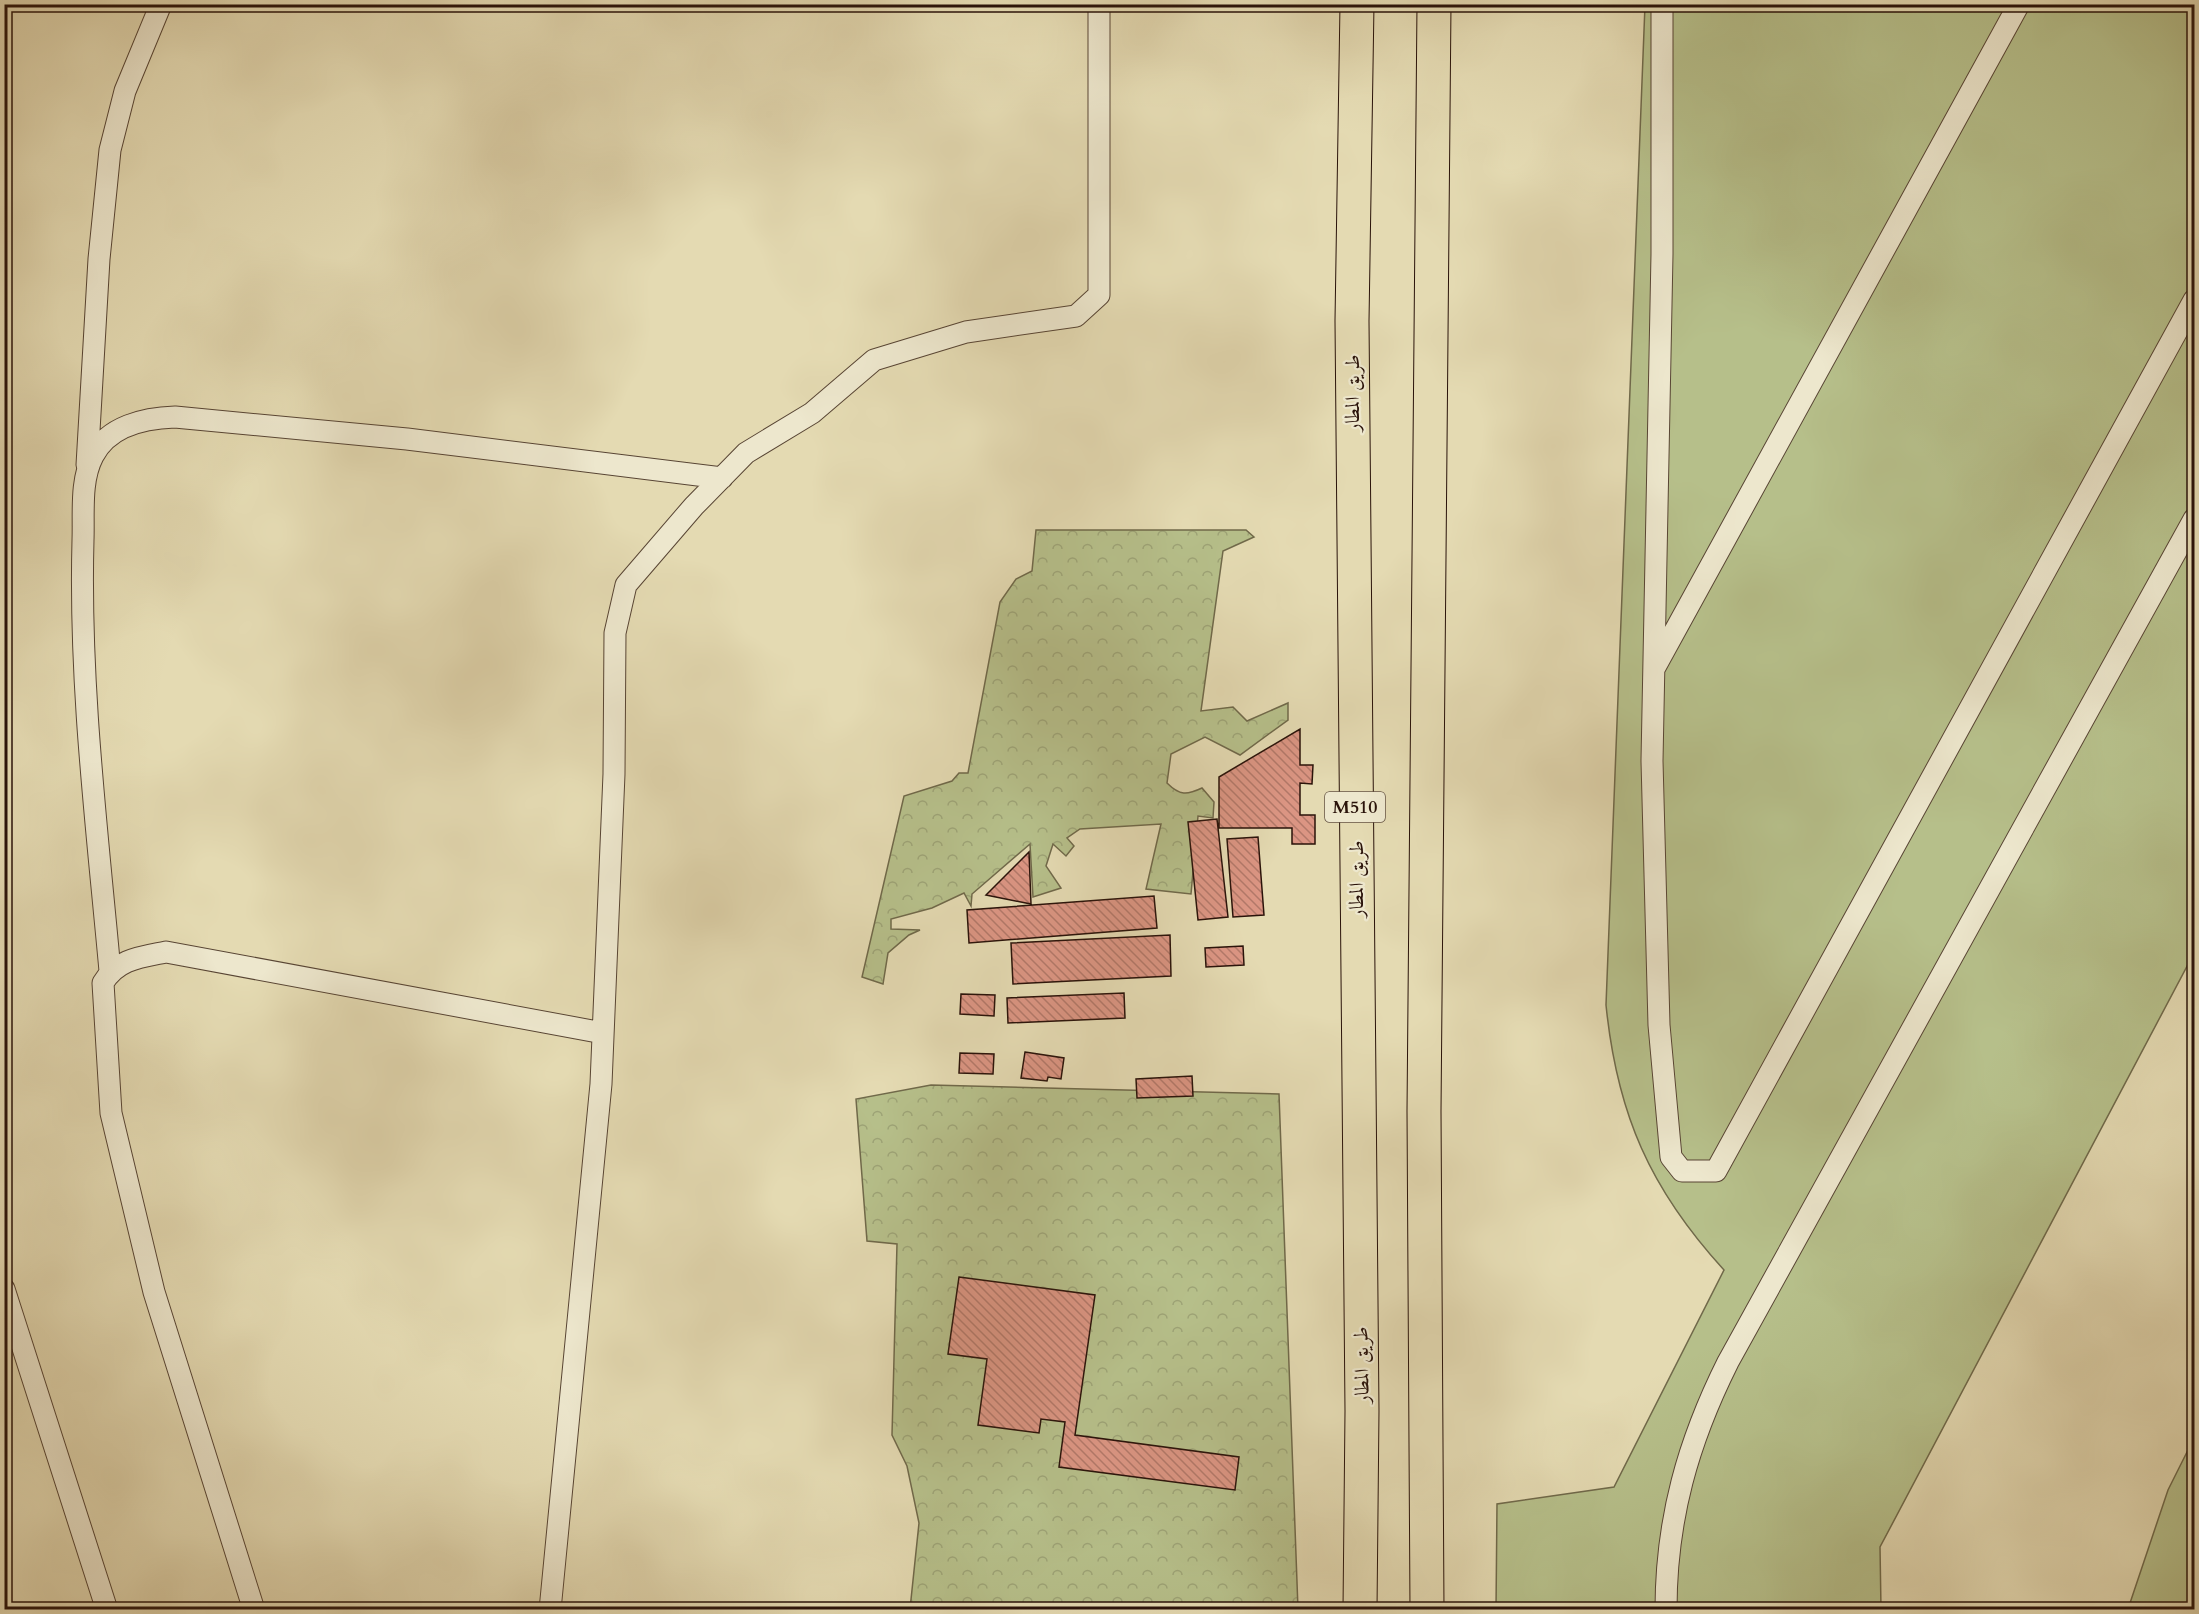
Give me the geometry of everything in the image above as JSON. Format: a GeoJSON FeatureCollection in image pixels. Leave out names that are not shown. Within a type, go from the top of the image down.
{"type":"FeatureCollection","features":[{"type":"Feature","properties":{"kind":"highway","name":"طريق المطار"},"geometry":{"type":"LineString","coordinates":[[1357,4],[1352,321],[1362,1411],[1360,1610]]}},
{"type":"Feature","properties":{"kind":"highway"},"geometry":{"type":"LineString","coordinates":[[1427,1610],[1424,1111],[1434,4]]}},
{"type":"Feature","properties":{"kind":"lane"},"geometry":{"type":"LineString","coordinates":[[110,971],[90,753],[81,598],[86,469],[99,259],[110,150],[125,91],[161,4]]}},
{"type":"Feature","properties":{"kind":"lane"},"geometry":{"type":"LineString","coordinates":[[550,1610],[601,1084],[614,774],[615,633],[626,585],[746,453],[812,413],[874,360],[966,332],[1076,316],[1099,295],[1099,4]]}},
{"type":"Feature","properties":{"kind":"lane"},"geometry":{"type":"LineString","coordinates":[[1662,4],[1662,254],[1652,672],[1655,937],[1659,1025],[1671,1157],[1682,1171],[1716,1171],[2194,300]]}},
{"type":"Feature","properties":{"kind":"lane"},"geometry":{"type":"LineString","coordinates":[[1652,672],[2019,4]]}},
{"type":"Feature","properties":{"kind":"lane"},"geometry":{"type":"LineString","coordinates":[[86,469],[104,440],[120,430],[148,418],[175,417],[407,439],[722,478]]}},
{"type":"Feature","properties":{"kind":"lane"},"geometry":{"type":"LineString","coordinates":[[1665,1610],[1672,1523],[1684,1467],[1702,1413],[1728,1362],[2194,519]]}},
{"type":"Feature","properties":{"kind":"lane"},"geometry":{"type":"LineString","coordinates":[[254,1610],[154,1292],[111,1113],[103,983],[110,971],[129,960],[166,952],[603,1033]]}},
{"type":"Feature","properties":{"kind":"lane"},"geometry":{"type":"LineString","coordinates":[[4,1288],[107,1610]]}},
{"type":"Feature","properties":{"kind":"green space"},"geometry":{"type":"Polygon","coordinates":[[[1645,5],[2194,5],[2194,953],[1880,1547],[1881,1609],[1496,1610],[1497,1504],[1614,1487],[1724,1270],[1676,1210],[1641,1148],[1619,1081],[1606,1005],[1645,5]]]}},
{"type":"Feature","properties":{"kind":"green space"},"geometry":{"type":"Polygon","coordinates":[[[1036,530],[1246,530],[1254,537],[1223,551],[1201,711],[1233,707],[1247,721],[1288,703],[1288,720],[1240,755],[1205,737],[1171,754],[1167,783],[1184,793],[1202,788],[1214,802],[1213,818],[1198,816],[1191,894],[1146,889],[1161,824],[1080,829],[1067,838],[1074,846],[1066,856],[1053,844],[1046,866],[1061,888],[1033,897],[1030,844],[972,894],[971,906],[964,893],[932,908],[891,919],[891,929],[920,930],[909,935],[888,953],[883,984],[862,977],[904,796],[952,781],[959,773],[968,773],[1000,602],[1016,579],[1032,571],[1036,530]]]}},
{"type":"Feature","properties":{"kind":"green space"},"geometry":{"type":"Polygon","coordinates":[[[931,1085],[1279,1094],[1298,1609],[910,1609],[919,1523],[907,1466],[892,1435],[897,1244],[867,1241],[856,1099],[931,1085]]]}},
{"type":"Feature","properties":{"kind":"green space"},"geometry":{"type":"Polygon","coordinates":[[[2194,1438],[2194,1609],[2128,1609],[2168,1490],[2194,1438]]]}},
{"type":"Feature","properties":{"kind":"building"},"geometry":{"type":"Polygon","coordinates":[[[1300,729],[1300,765],[1313,765],[1312,784],[1300,783],[1300,815],[1315,815],[1315,844],[1292,844],[1292,828],[1219,828],[1219,777],[1300,729]]]}},
{"type":"Feature","properties":{"kind":"building"},"geometry":{"type":"Polygon","coordinates":[[[1217,819],[1228,917],[1198,920],[1188,822],[1217,819]]]}},
{"type":"Feature","properties":{"kind":"building"},"geometry":{"type":"Polygon","coordinates":[[[1258,837],[1264,915],[1233,917],[1227,839],[1258,837]]]}},
{"type":"Feature","properties":{"kind":"building"},"geometry":{"type":"Polygon","coordinates":[[[1029,852],[1031,904],[986,895],[1029,852]]]}},
{"type":"Feature","properties":{"kind":"building"},"geometry":{"type":"Polygon","coordinates":[[[1154,896],[1157,928],[969,943],[967,910],[1154,896]]]}},
{"type":"Feature","properties":{"kind":"building"},"geometry":{"type":"Polygon","coordinates":[[[1170,935],[1171,976],[1013,984],[1011,943],[1170,935]]]}},
{"type":"Feature","properties":{"kind":"building"},"geometry":{"type":"Polygon","coordinates":[[[1243,946],[1244,965],[1206,967],[1205,948],[1243,946]]]}},
{"type":"Feature","properties":{"kind":"building"},"geometry":{"type":"Polygon","coordinates":[[[1124,993],[1125,1018],[1008,1023],[1007,998],[1124,993]]]}},
{"type":"Feature","properties":{"kind":"building"},"geometry":{"type":"Polygon","coordinates":[[[961,994],[995,995],[994,1016],[960,1014],[961,994]]]}},
{"type":"Feature","properties":{"kind":"building"},"geometry":{"type":"Polygon","coordinates":[[[1025,1052],[1064,1058],[1061,1079],[1048,1077],[1047,1081],[1021,1078],[1025,1052]]]}},
{"type":"Feature","properties":{"kind":"building"},"geometry":{"type":"Polygon","coordinates":[[[960,1053],[994,1054],[993,1074],[959,1073],[960,1053]]]}},
{"type":"Feature","properties":{"kind":"building"},"geometry":{"type":"Polygon","coordinates":[[[1192,1076],[1193,1096],[1137,1098],[1136,1079],[1192,1076]]]}},
{"type":"Feature","properties":{"kind":"building"},"geometry":{"type":"Polygon","coordinates":[[[959,1277],[1095,1295],[1075,1435],[1239,1457],[1235,1490],[1059,1467],[1065,1422],[1041,1419],[1039,1433],[978,1425],[987,1359],[948,1354],[959,1277]]]}}]}
